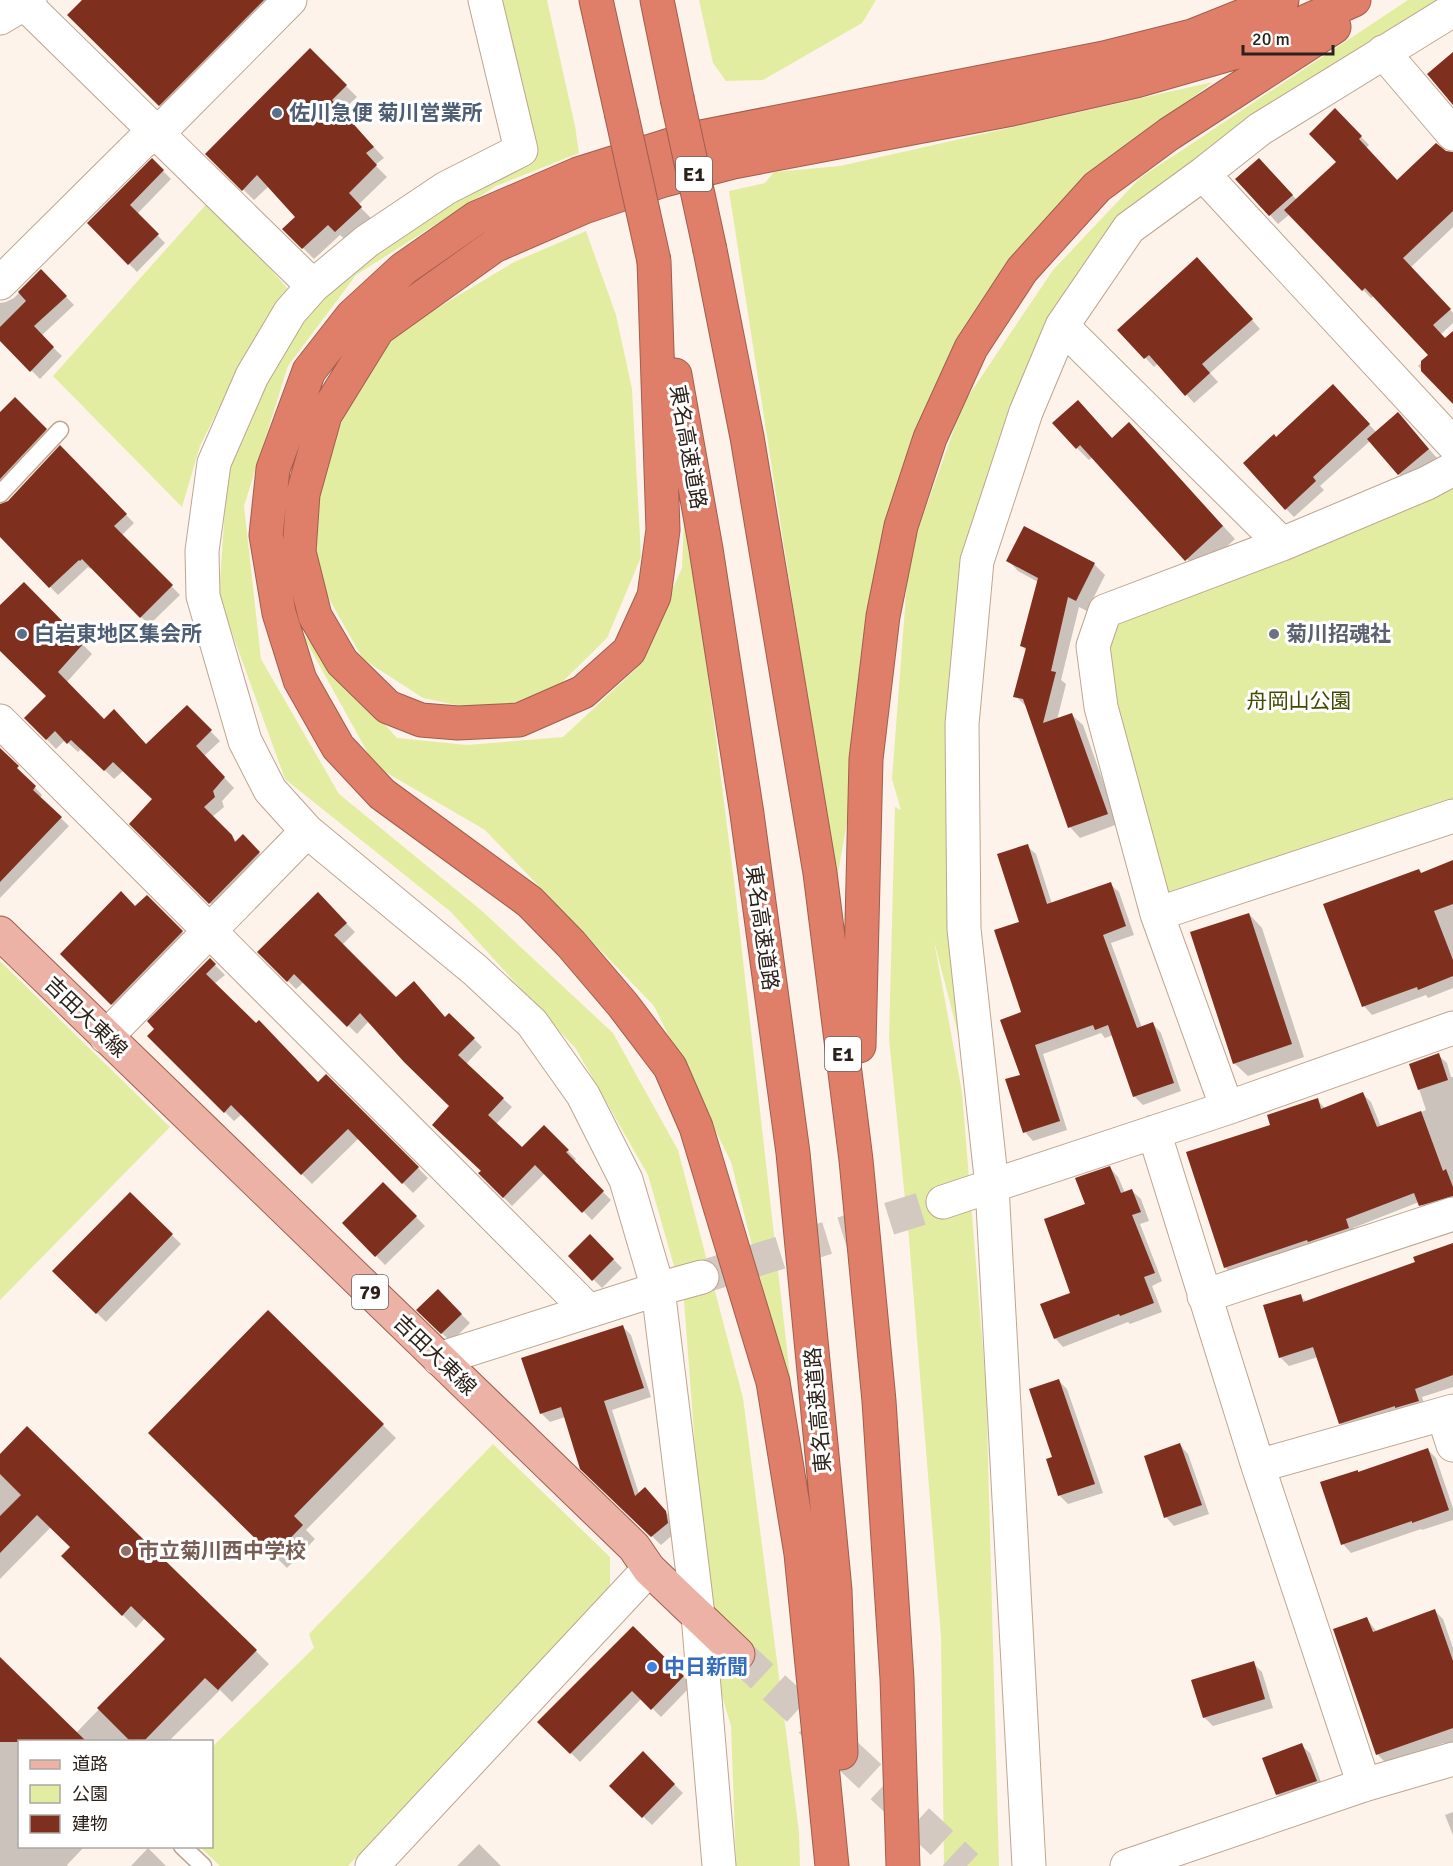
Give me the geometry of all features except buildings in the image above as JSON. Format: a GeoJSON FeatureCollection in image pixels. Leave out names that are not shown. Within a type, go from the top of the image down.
{"type":"FeatureCollection","features":[{"type":"Feature","properties":{"kind":"highway","name":"東名高速道路"},"geometry":{"type":"LineString","coordinates":[[596,0],[654,261],[708,561],[747,814],[793,1153],[835,1590],[846,1866]]}},
{"type":"Feature","properties":{"kind":"highway","name":"E1"},"geometry":{"type":"LineString","coordinates":[[657,0],[747,436],[820,873],[856,1160],[879,1401],[897,1679],[903,1866]]}},
{"type":"Feature","properties":{"kind":"highway"},"geometry":{"type":"LineString","coordinates":[[832,1866],[801,1554],[773,1382],[696,1127],[670,1067],[623,1005],[571,944],[530,902],[382,794],[338,747],[300,680],[279,613],[266,535],[273,469],[309,371],[352,316],[403,269],[476,218],[578,174],[686,140],[1104,58],[1192,36],[1282,0]]}},
{"type":"Feature","properties":{"kind":"highway"},"geometry":{"type":"LineString","coordinates":[[654,261],[663,530],[654,596],[629,651],[583,692],[519,720],[458,723],[421,720],[387,707],[342,662],[315,616],[298,552],[303,494],[325,416],[378,329],[494,246],[584,207],[664,180],[733,162],[1012,109],[1136,81],[1238,52],[1354,0]]}},
{"type":"Feature","properties":{"kind":"highway"},"geometry":{"type":"LineString","coordinates":[[856,1160],[866,759],[885,607],[901,526],[934,428],[971,348],[1022,270],[1097,187],[1169,134],[1376,0]]}},
{"type":"Feature","properties":{"kind":"main road","name":"吉田大東線"},"geometry":{"type":"LineString","coordinates":[[0,933],[634,1547],[650,1569],[738,1654]]}},
{"type":"Feature","properties":{"kind":"street"},"geometry":{"type":"LineString","coordinates":[[0,284],[142,142],[157,134],[290,0]]}},
{"type":"Feature","properties":{"kind":"street"},"geometry":{"type":"LineString","coordinates":[[485,0],[521,150],[446,188],[367,241],[313,286],[290,312],[252,376],[214,463],[202,551],[203,596],[245,741],[270,790],[307,831],[475,970],[532,1023],[583,1095],[626,1179],[658,1289],[698,1616],[719,1866]]}},
{"type":"Feature","properties":{"kind":"street"},"geometry":{"type":"LineString","coordinates":[[18,7],[157,134],[313,286]]}},
{"type":"Feature","properties":{"kind":"street"},"geometry":{"type":"LineString","coordinates":[[1029,1866],[992,1186],[964,929],[962,724],[977,561],[1026,412],[1062,326],[1129,228],[1260,129],[1453,10]]}},
{"type":"Feature","properties":{"kind":"street"},"geometry":{"type":"LineString","coordinates":[[1383,52],[1453,134]]}},
{"type":"Feature","properties":{"kind":"street"},"geometry":{"type":"LineString","coordinates":[[1203,174],[1453,444]]}},
{"type":"Feature","properties":{"kind":"street"},"geometry":{"type":"LineString","coordinates":[[1062,326],[1282,544]]}},
{"type":"Feature","properties":{"kind":"street"},"geometry":{"type":"LineString","coordinates":[[1227,1108],[1157,914],[1101,707],[1093,646],[1105,611],[1282,544],[1427,483],[1453,469]]}},
{"type":"Feature","properties":{"kind":"street"},"geometry":{"type":"LineString","coordinates":[[0,721],[589,1311]]}},
{"type":"Feature","properties":{"kind":"street"},"geometry":{"type":"LineString","coordinates":[[1157,914],[1453,816]]}},
{"type":"Feature","properties":{"kind":"street"},"geometry":{"type":"LineString","coordinates":[[106,1037],[307,831]]}},
{"type":"Feature","properties":{"kind":"street"},"geometry":{"type":"LineString","coordinates":[[943,1202],[1227,1108],[1453,1028]]}},
{"type":"Feature","properties":{"kind":"street"},"geometry":{"type":"LineString","coordinates":[[1154,1132],[1258,1466],[1364,1785]]}},
{"type":"Feature","properties":{"kind":"street"},"geometry":{"type":"LineString","coordinates":[[1204,1296],[1453,1214]]}},
{"type":"Feature","properties":{"kind":"street"},"geometry":{"type":"LineString","coordinates":[[439,1359],[702,1277]]}},
{"type":"Feature","properties":{"kind":"street"},"geometry":{"type":"LineString","coordinates":[[1258,1466],[1448,1413],[1453,1445]]}},
{"type":"Feature","properties":{"kind":"street"},"geometry":{"type":"LineString","coordinates":[[372,1866],[650,1569]]}},
{"type":"Feature","properties":{"kind":"street"},"geometry":{"type":"LineString","coordinates":[[1127,1866],[1364,1785],[1453,1759]]}},
{"type":"Feature","properties":{"kind":"lane"},"geometry":{"type":"LineString","coordinates":[[0,494],[60,430]]}},
{"type":"Feature","properties":{"kind":"lane"},"geometry":{"type":"LineString","coordinates":[[184,1848],[203,1866]]}},
{"type":"Feature","properties":{"kind":"green space"},"geometry":{"type":"Polygon","coordinates":[[[502,0],[547,0],[579,153],[496,186],[356,275],[288,366],[244,506],[261,659],[339,794],[482,911],[613,1033],[678,1150],[743,1398],[799,1832],[800,1866],[736,1866],[731,1726],[698,1615],[697,1472],[684,1301],[648,1175],[576,1049],[451,912],[285,779],[219,597],[228,461],[271,357],[344,267],[538,147],[502,0]]]}},
{"type":"Feature","properties":{"kind":"green space"},"geometry":{"type":"Polygon","coordinates":[[[699,0],[876,0],[862,23],[763,80],[726,81],[713,63],[699,0]]]}},
{"type":"Feature","properties":{"kind":"green space"},"geometry":{"type":"Polygon","coordinates":[[[1408,0],[1453,0],[1085,274],[970,635],[971,1084],[934,941],[962,1092],[986,1387],[999,1866],[944,1866],[941,1637],[909,1239],[889,1039],[895,807],[901,810],[892,779],[909,555],[963,404],[1053,270],[1140,178],[1408,0]]]}},
{"type":"Feature","properties":{"kind":"green space"},"geometry":{"type":"Polygon","coordinates":[[[1213,82],[1079,183],[927,405],[887,597],[838,873],[827,824],[729,191],[765,183],[774,172],[840,166],[1213,82]]]}},
{"type":"Feature","properties":{"kind":"green space"},"geometry":{"type":"Polygon","coordinates":[[[210,200],[288,289],[247,351],[200,446],[182,507],[53,376],[210,200]]]}},
{"type":"Feature","properties":{"kind":"green space"},"geometry":{"type":"Polygon","coordinates":[[[586,231],[616,315],[632,389],[641,557],[607,638],[547,697],[475,709],[423,698],[363,659],[314,572],[320,471],[361,378],[399,331],[514,262],[586,231]]]}},
{"type":"Feature","properties":{"kind":"green space","name":"舟岡山公園"},"geometry":{"type":"Polygon","coordinates":[[[1453,463],[1453,810],[1157,914],[1101,707],[1105,611],[1453,463]]]}},
{"type":"Feature","properties":{"kind":"green space"},"geometry":{"type":"Polygon","coordinates":[[[685,493],[735,889],[792,1394],[731,1162],[654,1006],[485,830],[375,766],[301,632],[397,738],[467,745],[563,737],[637,668],[682,568],[685,493]]]}},
{"type":"Feature","properties":{"kind":"green space"},"geometry":{"type":"Polygon","coordinates":[[[0,961],[170,1127],[0,1300],[0,961]]]}},
{"type":"Feature","properties":{"kind":"green space"},"geometry":{"type":"Polygon","coordinates":[[[493,1444],[610,1557],[610,1588],[348,1866],[220,1866],[201,1848],[213,1848],[213,1746],[314,1648],[309,1634],[493,1444]]]}},
{"type":"Feature","properties":{"kind":"tunnel"},"geometry":{"type":"LineString","coordinates":[[702,1277],[943,1202]]}},
{"type":"Feature","properties":{"kind":"tunnel"},"geometry":{"type":"LineString","coordinates":[[738,1654],[967,1866]]}},
{"type":"Feature","properties":{"kind":"place","name":"佐川急便 菊川営業所"},"geometry":{"type":"Point","coordinates":[277,113]}},
{"type":"Feature","properties":{"kind":"place","name":"白岩東地区集会所"},"geometry":{"type":"Point","coordinates":[22,634]}},
{"type":"Feature","properties":{"kind":"place","name":"菊川招魂社"},"geometry":{"type":"Point","coordinates":[1274,634]}},
{"type":"Feature","properties":{"kind":"place","name":"市立菊川西中学校"},"geometry":{"type":"Point","coordinates":[126,1551]}},
{"type":"Feature","properties":{"kind":"place","name":"中日新聞"},"geometry":{"type":"Point","coordinates":[652,1667]}}]}
